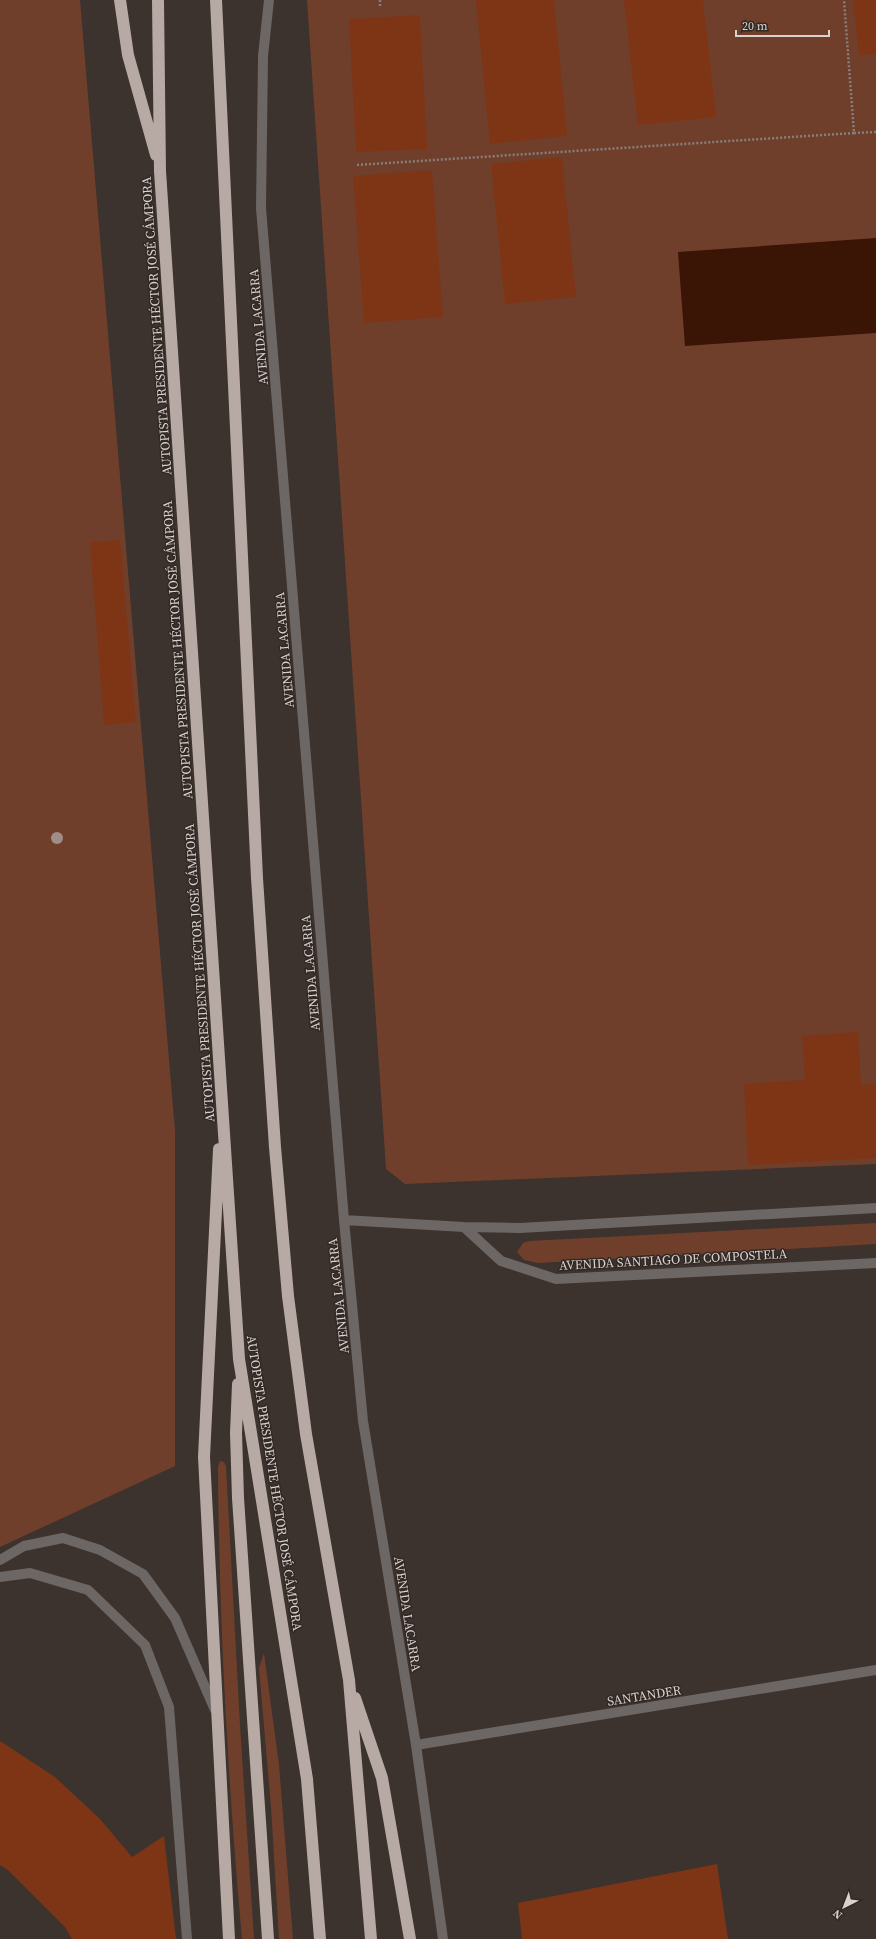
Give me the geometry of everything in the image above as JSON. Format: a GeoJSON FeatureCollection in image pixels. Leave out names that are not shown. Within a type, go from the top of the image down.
{"type":"FeatureCollection","features":[{"type":"Feature","properties":{"kind":"highway"},"geometry":{"type":"LineString","coordinates":[[120,0],[128,55],[160,171]]}},
{"type":"Feature","properties":{"kind":"highway","name":"AUTOPISTA PRESIDENTE HÉCTOR JOSÉ CÁMPORA"},"geometry":{"type":"LineString","coordinates":[[158,0],[160,171],[205,864],[240,1359],[307,1779],[320,1939]]}},
{"type":"Feature","properties":{"kind":"highway"},"geometry":{"type":"LineString","coordinates":[[216,0],[257,878],[275,1147],[288,1296],[306,1434],[349,1680],[371,1939]]}},
{"type":"Feature","properties":{"kind":"highway"},"geometry":{"type":"LineString","coordinates":[[222,1092],[204,1457],[229,1939]]}},
{"type":"Feature","properties":{"kind":"highway"},"geometry":{"type":"LineString","coordinates":[[240,1359],[236,1433],[238,1498],[268,1939]]}},
{"type":"Feature","properties":{"kind":"highway"},"geometry":{"type":"LineString","coordinates":[[349,1680],[382,1778],[410,1939]]}},
{"type":"Feature","properties":{"kind":"street","name":"AVENIDA LACARRA"},"geometry":{"type":"LineString","coordinates":[[269,0],[263,56],[261,208],[344,1220],[363,1421],[416,1745],[443,1939]]}},
{"type":"Feature","properties":{"kind":"street"},"geometry":{"type":"LineString","coordinates":[[344,1220],[464,1227],[520,1228],[876,1208]]}},
{"type":"Feature","properties":{"kind":"street","name":"AVENIDA SANTIAGO DE COMPOSTELA"},"geometry":{"type":"LineString","coordinates":[[464,1227],[501,1261],[556,1279],[876,1263]]}},
{"type":"Feature","properties":{"kind":"street"},"geometry":{"type":"LineString","coordinates":[[0,1560],[24,1546],[63,1538],[100,1550],[143,1574],[175,1618],[217,1714]]}},
{"type":"Feature","properties":{"kind":"street"},"geometry":{"type":"LineString","coordinates":[[0,1577],[30,1573],[88,1590],[145,1645],[169,1707],[187,1939]]}},
{"type":"Feature","properties":{"kind":"street","name":"SANTANDER"},"geometry":{"type":"LineString","coordinates":[[416,1745],[876,1670]]}},
{"type":"Feature","properties":{"kind":"path"},"geometry":{"type":"LineString","coordinates":[[380,0],[380,6]]}},
{"type":"Feature","properties":{"kind":"path"},"geometry":{"type":"LineString","coordinates":[[844,0],[854,133]]}},
{"type":"Feature","properties":{"kind":"path"},"geometry":{"type":"LineString","coordinates":[[357,165],[876,132]]}},
{"type":"Feature","properties":{"kind":"shaded area"},"geometry":{"type":"Polygon","coordinates":[[[0,0],[80,0],[175,1131],[175,1466],[0,1547],[0,0]]]}},
{"type":"Feature","properties":{"kind":"shaded area"},"geometry":{"type":"Polygon","coordinates":[[[307,0],[876,0],[876,1164],[405,1184],[386,1169],[307,0]]]}},
{"type":"Feature","properties":{"kind":"shaded area"},"geometry":{"type":"Polygon","coordinates":[[[876,238],[876,333],[685,346],[678,252],[876,238]]]}},
{"type":"Feature","properties":{"kind":"shaded area"},"geometry":{"type":"Polygon","coordinates":[[[876,1223],[876,1244],[538,1263],[524,1260],[517,1252],[523,1243],[529,1241],[876,1223]]]}},
{"type":"Feature","properties":{"kind":"shaded area"},"geometry":{"type":"Polygon","coordinates":[[[220,1461],[224,1462],[226,1466],[240,1725],[254,1939],[242,1939],[232,1821],[220,1585],[218,1467],[220,1461]]]}},
{"type":"Feature","properties":{"kind":"shaded area"},"geometry":{"type":"Polygon","coordinates":[[[264,1653],[279,1765],[293,1939],[279,1939],[271,1807],[259,1668],[264,1653]]]}},
{"type":"Feature","properties":{"kind":"building"},"geometry":{"type":"Polygon","coordinates":[[[476,0],[554,0],[567,136],[490,144],[476,0]]]}},
{"type":"Feature","properties":{"kind":"building"},"geometry":{"type":"Polygon","coordinates":[[[624,0],[703,0],[716,117],[638,125],[624,0]]]}},
{"type":"Feature","properties":{"kind":"building"},"geometry":{"type":"Polygon","coordinates":[[[853,0],[876,0],[876,54],[859,55],[853,0]]]}},
{"type":"Feature","properties":{"kind":"building"},"geometry":{"type":"Polygon","coordinates":[[[420,15],[427,149],[356,152],[349,19],[420,15]]]}},
{"type":"Feature","properties":{"kind":"building"},"geometry":{"type":"Polygon","coordinates":[[[562,157],[576,297],[505,304],[491,164],[562,157]]]}},
{"type":"Feature","properties":{"kind":"building"},"geometry":{"type":"Polygon","coordinates":[[[432,170],[443,317],[364,323],[353,176],[432,170]]]}},
{"type":"Feature","properties":{"kind":"building"},"geometry":{"type":"Polygon","coordinates":[[[120,540],[136,722],[104,725],[90,542],[120,540]]]}},
{"type":"Feature","properties":{"kind":"building"},"geometry":{"type":"Polygon","coordinates":[[[858,1032],[861,1085],[876,1084],[876,1158],[748,1165],[744,1084],[805,1080],[802,1036],[858,1032]]]}},
{"type":"Feature","properties":{"kind":"building"},"geometry":{"type":"Polygon","coordinates":[[[0,1741],[55,1777],[100,1819],[132,1857],[164,1836],[176,1939],[72,1939],[65,1927],[8,1870],[0,1865],[0,1741]]]}},
{"type":"Feature","properties":{"kind":"building"},"geometry":{"type":"Polygon","coordinates":[[[717,1864],[728,1939],[522,1939],[518,1903],[717,1864]]]}}]}
